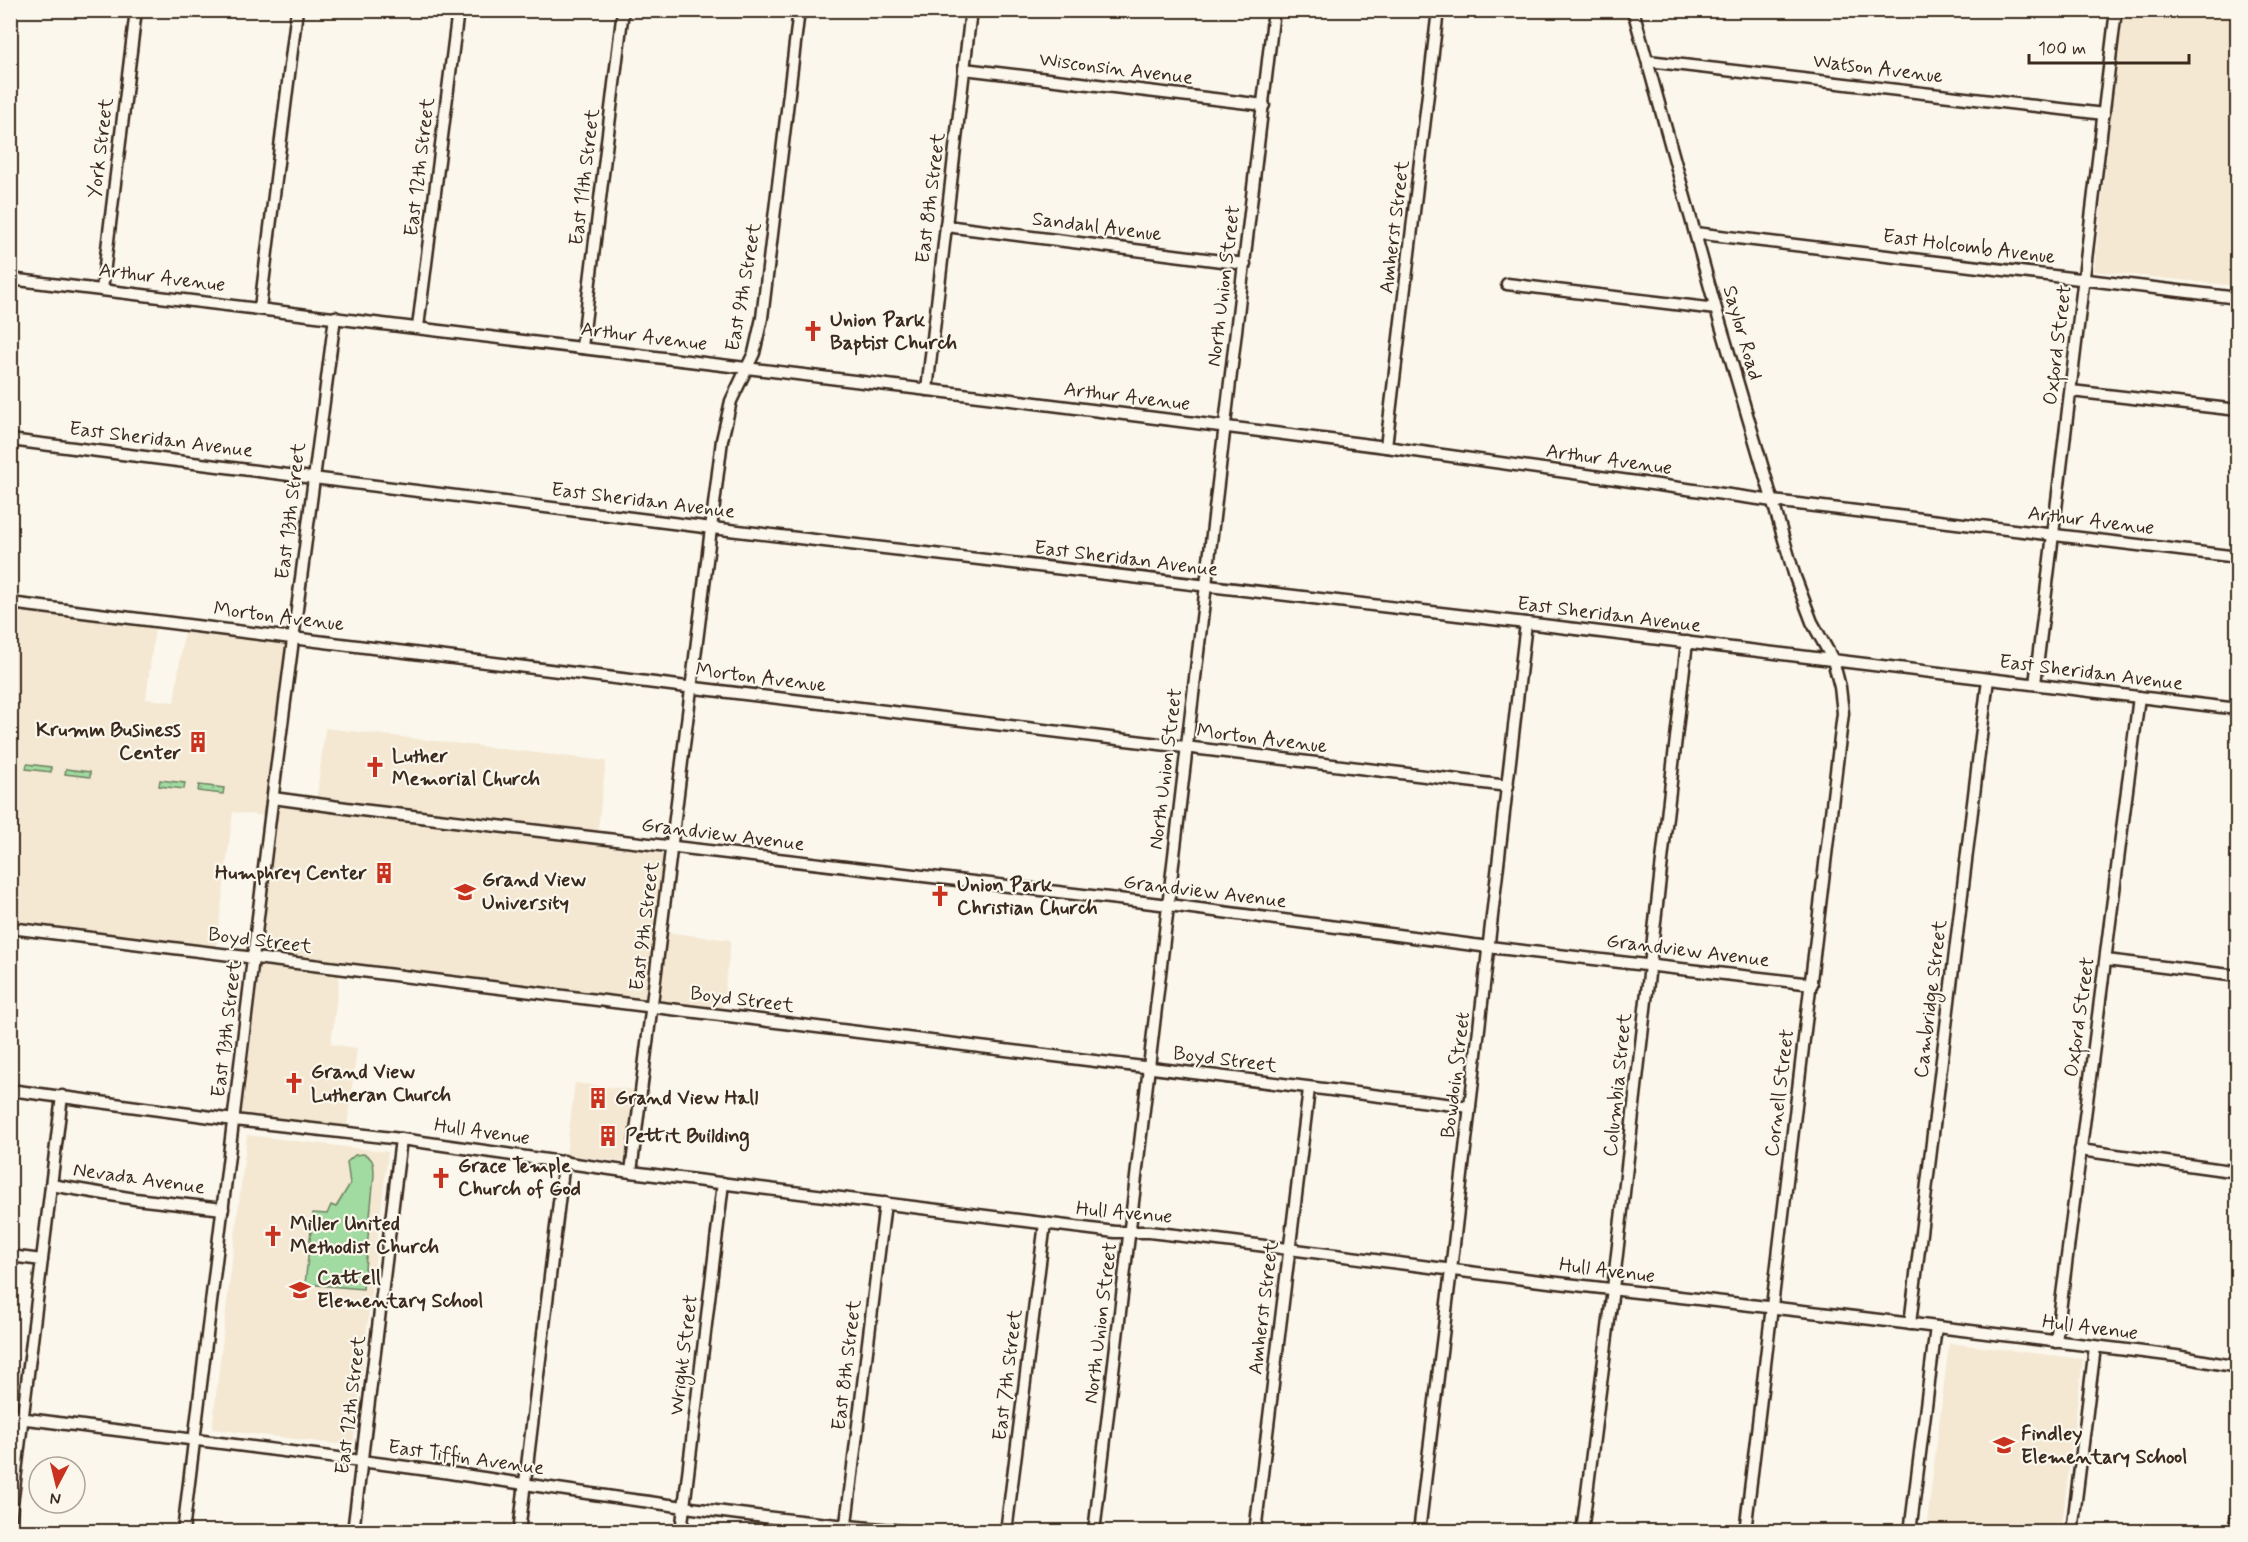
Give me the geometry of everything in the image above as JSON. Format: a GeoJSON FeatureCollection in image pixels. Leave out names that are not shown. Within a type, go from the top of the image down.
{"type":"FeatureCollection","features":[{"type":"Feature","properties":{"kind":"street","name":"York Street"},"geometry":{"type":"LineString","coordinates":[[102,290],[136,10]]}},
{"type":"Feature","properties":{"kind":"street"},"geometry":{"type":"LineString","coordinates":[[260,308],[297,10]]}},
{"type":"Feature","properties":{"kind":"street","name":"East 12th Street"},"geometry":{"type":"LineString","coordinates":[[418,327],[458,10]]}},
{"type":"Feature","properties":{"kind":"street","name":"East 11th Street"},"geometry":{"type":"LineString","coordinates":[[582,347],[623,10]]}},
{"type":"Feature","properties":{"kind":"street","name":"East 9th Street"},"geometry":{"type":"LineString","coordinates":[[631,1172],[726,420],[731,401],[754,353],[762,318],[799,10]]}},
{"type":"Feature","properties":{"kind":"street","name":"East 8th Street"},"geometry":{"type":"LineString","coordinates":[[927,390],[971,10]]}},
{"type":"Feature","properties":{"kind":"street","name":"North Union Street"},"geometry":{"type":"LineString","coordinates":[[1094,1532],[1274,10]]}},
{"type":"Feature","properties":{"kind":"street","name":"Amherst Street"},"geometry":{"type":"LineString","coordinates":[[1386,447],[1438,10]]}},
{"type":"Feature","properties":{"kind":"street","name":"Saylor Road"},"geometry":{"type":"LineString","coordinates":[[1633,10],[1716,309],[1801,594],[1812,622],[1833,660]]}},
{"type":"Feature","properties":{"kind":"street","name":"Oxford Street"},"geometry":{"type":"LineString","coordinates":[[2035,684],[2116,10]]}},
{"type":"Feature","properties":{"kind":"street","name":"Watson Avenue"},"geometry":{"type":"LineString","coordinates":[[1648,61],[2104,114]]}},
{"type":"Feature","properties":{"kind":"street","name":"Wisconsin Avenue"},"geometry":{"type":"LineString","coordinates":[[964,69],[1263,105]]}},
{"type":"Feature","properties":{"kind":"street","name":"Sandahl Avenue"},"geometry":{"type":"LineString","coordinates":[[946,226],[1245,264]]}},
{"type":"Feature","properties":{"kind":"street","name":"East Holcomb Avenue"},"geometry":{"type":"LineString","coordinates":[[1695,233],[2238,298]]}},
{"type":"Feature","properties":{"kind":"street","name":"Arthur Avenue"},"geometry":{"type":"LineString","coordinates":[[10,279],[582,347],[1386,447],[1773,501],[2238,557]]}},
{"type":"Feature","properties":{"kind":"street"},"geometry":{"type":"LineString","coordinates":[[1507,284],[1716,309]]}},
{"type":"Feature","properties":{"kind":"street","name":"East 13th Street"},"geometry":{"type":"LineString","coordinates":[[183,1532],[293,636],[335,317]]}},
{"type":"Feature","properties":{"kind":"street"},"geometry":{"type":"LineString","coordinates":[[2071,391],[2238,410]]}},
{"type":"Feature","properties":{"kind":"street","name":"East Sheridan Avenue"},"geometry":{"type":"LineString","coordinates":[[10,440],[712,528],[2238,709]]}},
{"type":"Feature","properties":{"kind":"street","name":"Morton Avenue"},"geometry":{"type":"LineString","coordinates":[[10,603],[1508,786]]}},
{"type":"Feature","properties":{"kind":"street","name":"Bowdoin Street"},"geometry":{"type":"LineString","coordinates":[[1419,1532],[1526,623]]}},
{"type":"Feature","properties":{"kind":"street","name":"Columbia Street"},"geometry":{"type":"LineString","coordinates":[[1582,1532],[1613,1289],[1687,642]]}},
{"type":"Feature","properties":{"kind":"street","name":"Cornell Street"},"geometry":{"type":"LineString","coordinates":[[1744,1532],[1843,713],[1840,687],[1833,660]]}},
{"type":"Feature","properties":{"kind":"street","name":"Cambridge Street"},"geometry":{"type":"LineString","coordinates":[[1910,1324],[1988,679]]}},
{"type":"Feature","properties":{"kind":"street","name":"Oxford Street"},"geometry":{"type":"LineString","coordinates":[[2056,1342],[2139,697]]}},
{"type":"Feature","properties":{"kind":"street","name":"Grandview Avenue"},"geometry":{"type":"LineString","coordinates":[[273,798],[1168,905],[1489,947],[1812,984]]}},
{"type":"Feature","properties":{"kind":"street","name":"Boyd Street"},"geometry":{"type":"LineString","coordinates":[[10,928],[1470,1107]]}},
{"type":"Feature","properties":{"kind":"street"},"geometry":{"type":"LineString","coordinates":[[2106,960],[2238,976]]}},
{"type":"Feature","properties":{"kind":"street","name":"Amherst Street"},"geometry":{"type":"LineString","coordinates":[[1254,1532],[1309,1089]]}},
{"type":"Feature","properties":{"kind":"street","name":"Hull Avenue"},"geometry":{"type":"LineString","coordinates":[[10,1090],[234,1120],[401,1139],[631,1172],[1114,1232],[1149,1232],[2176,1356],[2237,1367]]}},
{"type":"Feature","properties":{"kind":"street"},"geometry":{"type":"LineString","coordinates":[[10,1521],[62,1096]]}},
{"type":"Feature","properties":{"kind":"street","name":"East 12th Street"},"geometry":{"type":"LineString","coordinates":[[353,1532],[401,1139]]}},
{"type":"Feature","properties":{"kind":"street"},"geometry":{"type":"LineString","coordinates":[[2080,1150],[2238,1172]]}},
{"type":"Feature","properties":{"kind":"street"},"geometry":{"type":"LineString","coordinates":[[519,1532],[564,1161]]}},
{"type":"Feature","properties":{"kind":"street","name":"Wright Street"},"geometry":{"type":"LineString","coordinates":[[681,1532],[723,1183]]}},
{"type":"Feature","properties":{"kind":"street","name":"Nevada Avenue"},"geometry":{"type":"LineString","coordinates":[[51,1185],[135,1199],[223,1209]]}},
{"type":"Feature","properties":{"kind":"street","name":"East 8th Street"},"geometry":{"type":"LineString","coordinates":[[845,1529],[885,1203]]}},
{"type":"Feature","properties":{"kind":"street","name":"East 7th Street"},"geometry":{"type":"LineString","coordinates":[[1006,1532],[1045,1223]]}},
{"type":"Feature","properties":{"kind":"street"},"geometry":{"type":"LineString","coordinates":[[10,1256],[42,1260]]}},
{"type":"Feature","properties":{"kind":"street"},"geometry":{"type":"LineString","coordinates":[[1910,1532],[1936,1327]]}},
{"type":"Feature","properties":{"kind":"street"},"geometry":{"type":"LineString","coordinates":[[2072,1532],[2095,1347]]}},
{"type":"Feature","properties":{"kind":"street"},"geometry":{"type":"LineString","coordinates":[[2237,1367],[2238,1352]]}},
{"type":"Feature","properties":{"kind":"street","name":"East Tiffin Avenue"},"geometry":{"type":"LineString","coordinates":[[10,1417],[362,1461],[845,1529],[916,1532]]}},
{"type":"Feature","properties":{"kind":"street"},"geometry":{"type":"LineString","coordinates":[[2234,1532],[2238,1508]]}},
{"type":"Feature","properties":{"kind":"shaded area"},"geometry":{"type":"Polygon","coordinates":[[[2123,11],[2237,11],[2237,286],[2094,271],[2123,11]]]}},
{"type":"Feature","properties":{"kind":"shaded area","name":"Grand View University"},"geometry":{"type":"Polygon","coordinates":[[[11,610],[155,627],[146,699],[174,702],[184,632],[283,643],[287,646],[269,805],[315,811],[325,728],[606,761],[596,845],[659,853],[663,856],[655,931],[731,940],[722,1012],[654,1003],[633,1163],[566,1155],[575,1083],[635,1090],[646,1002],[341,965],[331,1044],[357,1048],[347,1127],[243,1115],[278,818],[233,812],[216,949],[11,923],[11,610]]]}},
{"type":"Feature","properties":{"kind":"shaded area","name":"Cattell Elementary School"},"geometry":{"type":"Polygon","coordinates":[[[247,1135],[388,1152],[353,1446],[212,1429],[247,1135]]]}},
{"type":"Feature","properties":{"kind":"shaded area","name":"Findley Elementary School"},"geometry":{"type":"Polygon","coordinates":[[[1949,1343],[2083,1359],[2061,1531],[1926,1531],[1949,1343]]]}},
{"type":"Feature","properties":{"kind":"green space"},"geometry":{"type":"Polygon","coordinates":[[[27,764],[51,767],[51,772],[26,769],[27,764]]]}},
{"type":"Feature","properties":{"kind":"green space"},"geometry":{"type":"Polygon","coordinates":[[[66,769],[90,772],[90,777],[65,774],[66,769]]]}},
{"type":"Feature","properties":{"kind":"green space"},"geometry":{"type":"Polygon","coordinates":[[[160,780],[185,783],[184,789],[159,786],[160,780]]]}},
{"type":"Feature","properties":{"kind":"green space"},"geometry":{"type":"Polygon","coordinates":[[[199,785],[224,788],[223,794],[198,791],[199,785]]]}},
{"type":"Feature","properties":{"kind":"green space"},"geometry":{"type":"Polygon","coordinates":[[[363,1154],[371,1160],[374,1175],[363,1289],[305,1284],[313,1213],[327,1214],[331,1205],[336,1207],[350,1184],[347,1162],[355,1155],[363,1154]]]}},
{"type":"Feature","properties":{"kind":"place","name":"Union Park Baptist Church"},"geometry":{"type":"Point","coordinates":[813,331]}},
{"type":"Feature","properties":{"kind":"place","name":"Krumm Business Center"},"geometry":{"type":"Point","coordinates":[198,742]}},
{"type":"Feature","properties":{"kind":"place","name":"Luther Memorial Church"},"geometry":{"type":"Point","coordinates":[375,767]}},
{"type":"Feature","properties":{"kind":"place","name":"Humphrey Center"},"geometry":{"type":"Point","coordinates":[384,873]}},
{"type":"Feature","properties":{"kind":"place","name":"Grand View University"},"geometry":{"type":"Point","coordinates":[465,892]}},
{"type":"Feature","properties":{"kind":"place","name":"Union Park Christian Church"},"geometry":{"type":"Point","coordinates":[940,896]}},
{"type":"Feature","properties":{"kind":"place","name":"Grand View Lutheran Church"},"geometry":{"type":"Point","coordinates":[294,1083]}},
{"type":"Feature","properties":{"kind":"place","name":"Grand View Hall"},"geometry":{"type":"Point","coordinates":[598,1098]}},
{"type":"Feature","properties":{"kind":"place","name":"Pettit Building"},"geometry":{"type":"Point","coordinates":[608,1136]}},
{"type":"Feature","properties":{"kind":"place","name":"Grace Temple Church of God"},"geometry":{"type":"Point","coordinates":[441,1178]}},
{"type":"Feature","properties":{"kind":"place","name":"Miller United Methodist Church"},"geometry":{"type":"Point","coordinates":[273,1236]}},
{"type":"Feature","properties":{"kind":"place","name":"Cattell Elementary School"},"geometry":{"type":"Point","coordinates":[300,1290]}},
{"type":"Feature","properties":{"kind":"place","name":"Findley Elementary School"},"geometry":{"type":"Point","coordinates":[2004,1445]}}]}
